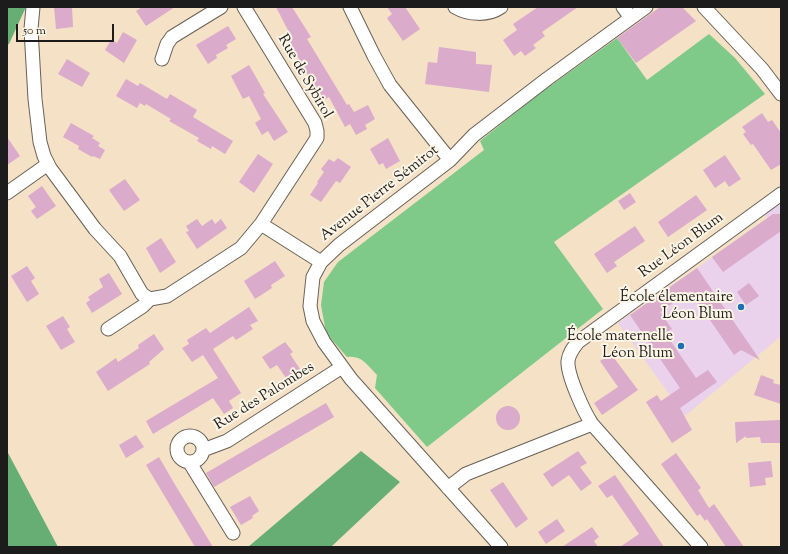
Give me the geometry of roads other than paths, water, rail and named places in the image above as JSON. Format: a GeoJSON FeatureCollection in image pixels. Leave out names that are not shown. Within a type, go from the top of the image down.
{"type":"FeatureCollection","features":[{"type":"Feature","properties":{"kind":"street"},"geometry":{"type":"LineString","coordinates":[[32,7],[35,99],[40,142],[48,164],[95,229],[120,256],[142,294],[150,299]]}},
{"type":"Feature","properties":{"kind":"street"},"geometry":{"type":"LineString","coordinates":[[162,59],[167,44],[172,37],[221,7]]}},
{"type":"Feature","properties":{"kind":"street","name":"Rue de Sybirol"},"geometry":{"type":"LineString","coordinates":[[108,329],[143,306],[150,299],[167,296],[190,283],[240,248],[261,224],[317,138],[315,122],[244,7]]}},
{"type":"Feature","properties":{"kind":"street"},"geometry":{"type":"LineString","coordinates":[[350,7],[390,85],[450,160]]}},
{"type":"Feature","properties":{"kind":"street"},"geometry":{"type":"LineString","coordinates":[[455,7],[479,14],[494,12],[501,7]]}},
{"type":"Feature","properties":{"kind":"street","name":"Avenue Pierre Sémirot"},"geometry":{"type":"LineString","coordinates":[[501,547],[342,367],[318,332],[313,321],[310,306],[313,277],[321,262],[339,245],[450,160],[474,135],[627,12],[646,7]]}},
{"type":"Feature","properties":{"kind":"street"},"geometry":{"type":"LineString","coordinates":[[704,7],[762,69],[781,94]]}},
{"type":"Feature","properties":{"kind":"street"},"geometry":{"type":"LineString","coordinates":[[7,193],[48,164]]}},
{"type":"Feature","properties":{"kind":"street","name":"Rue Léon Blum"},"geometry":{"type":"LineString","coordinates":[[701,547],[592,424],[584,413],[569,371],[570,355],[578,342],[781,194]]}},
{"type":"Feature","properties":{"kind":"street"},"geometry":{"type":"LineString","coordinates":[[261,224],[321,262]]}},
{"type":"Feature","properties":{"kind":"street","name":"Rue des Palombes"},"geometry":{"type":"LineString","coordinates":[[203,450],[227,441],[342,367]]}},
{"type":"Feature","properties":{"kind":"street"},"geometry":{"type":"LineString","coordinates":[[448,488],[466,474],[592,424]]}},
{"type":"Feature","properties":{"kind":"street"},"geometry":{"type":"LineString","coordinates":[[190,463],[201,457],[203,450],[202,444],[196,438],[189,436],[178,444],[178,454],[182,460],[190,463],[233,533]]}},
{"type":"Feature","properties":{"kind":"place","name":"École élementaire Léon Blum"},"geometry":{"type":"Point","coordinates":[741,307]}},
{"type":"Feature","properties":{"kind":"place","name":"École maternelle Léon Blum"},"geometry":{"type":"Point","coordinates":[681,346]}}]}
